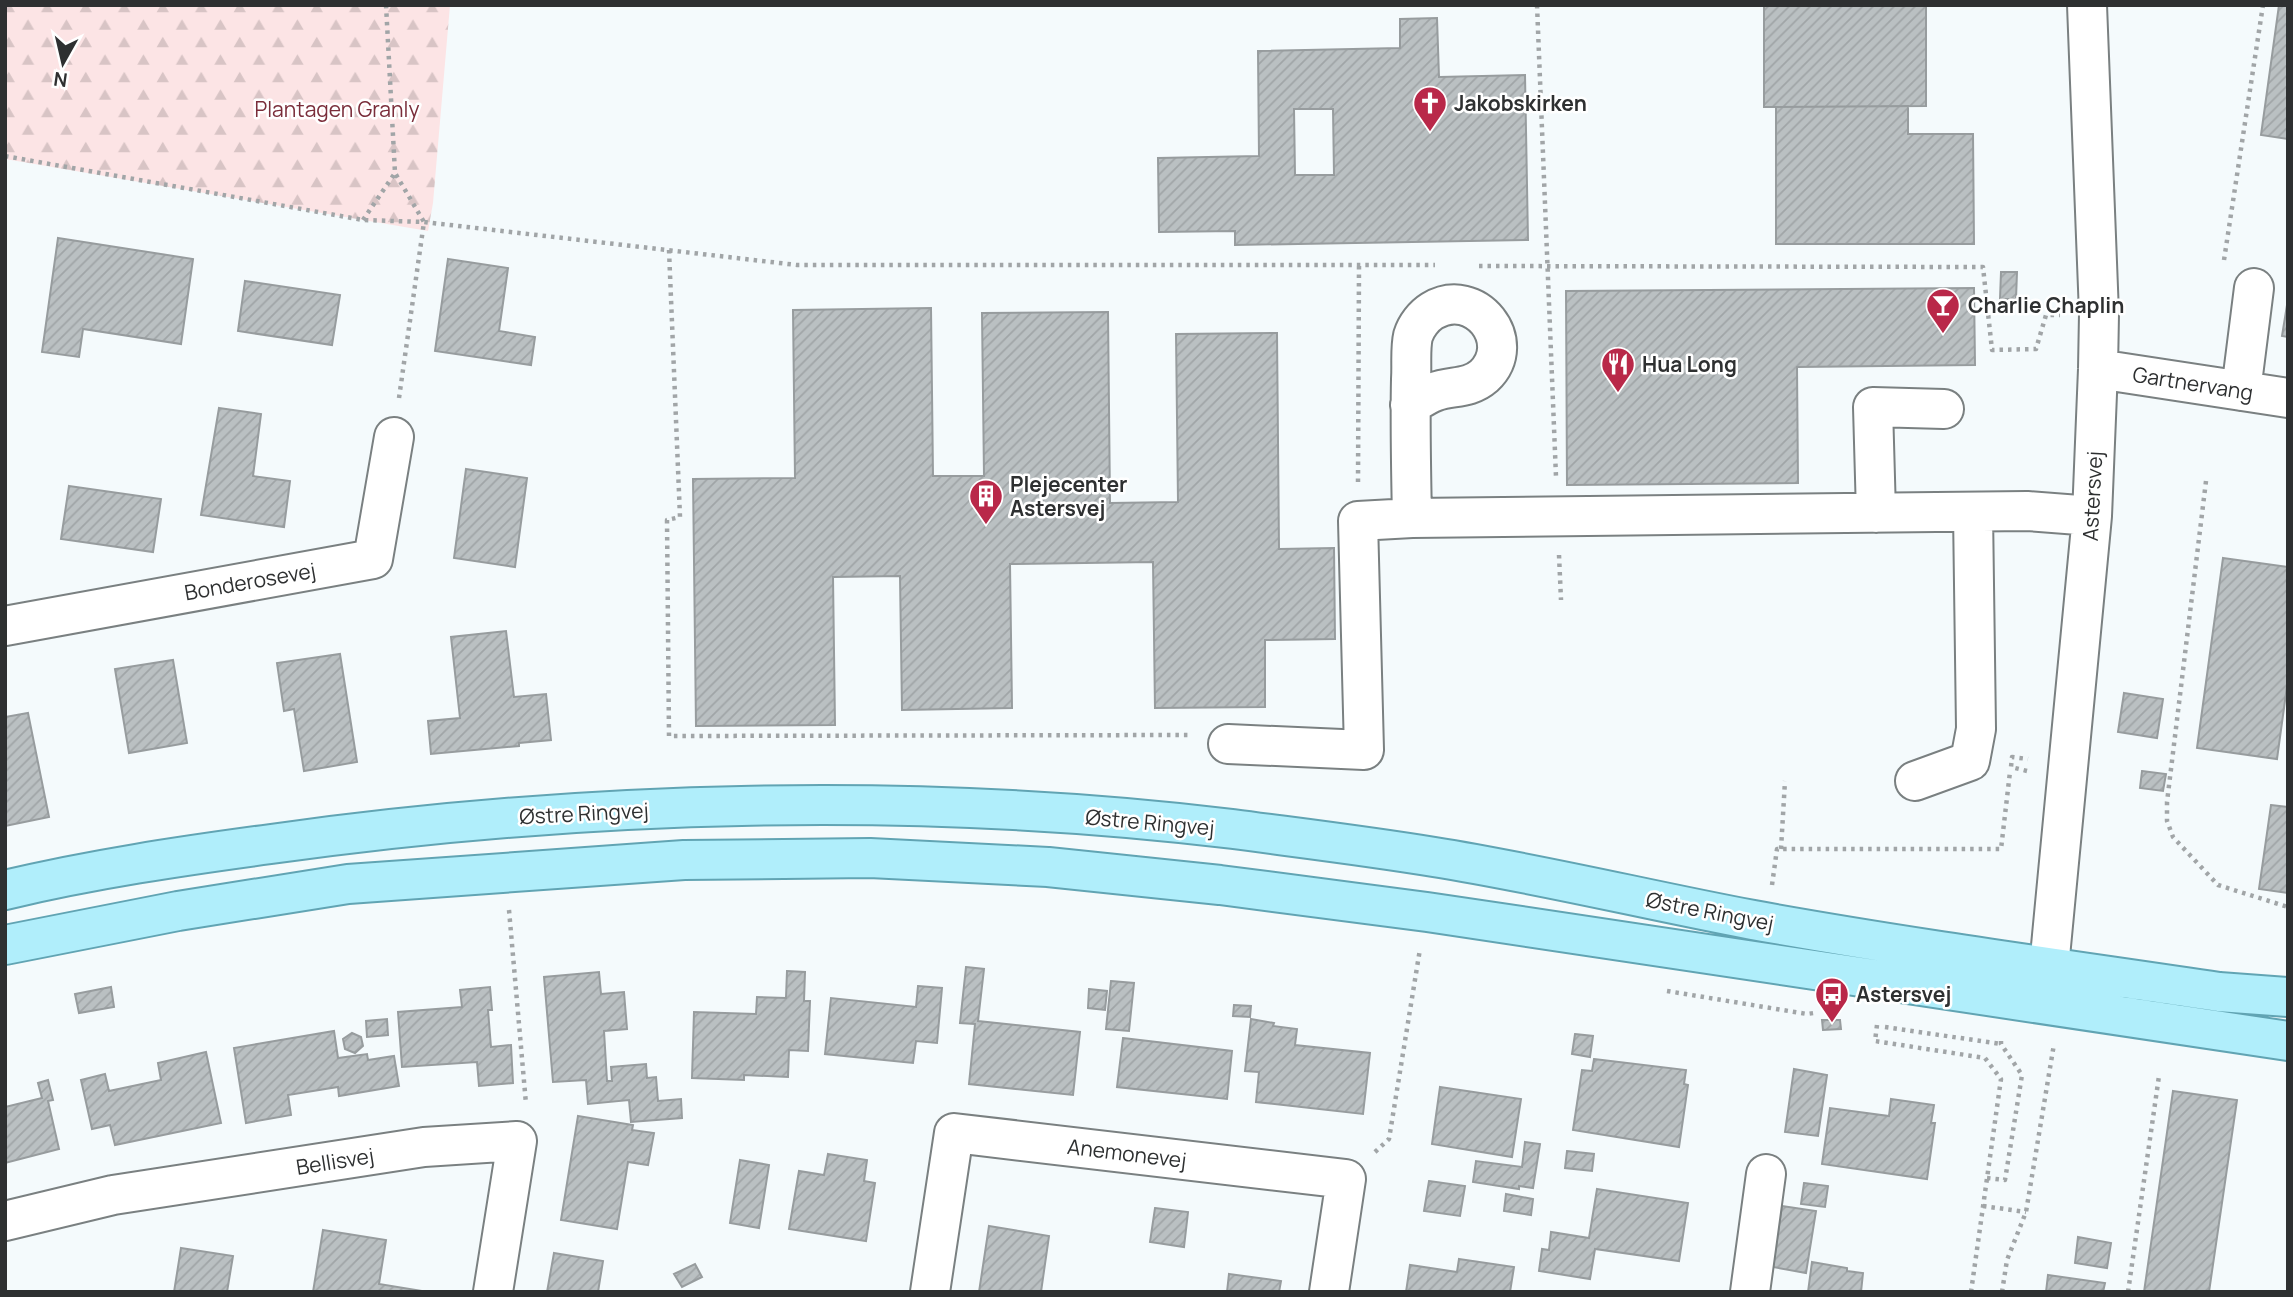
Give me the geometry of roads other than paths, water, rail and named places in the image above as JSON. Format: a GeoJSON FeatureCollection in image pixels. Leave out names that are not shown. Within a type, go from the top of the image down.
{"type":"FeatureCollection","features":[{"type":"Feature","properties":{"kind":"main road","name":"Østre Ringvej"},"geometry":{"type":"LineString","coordinates":[[5,890],[174,857],[345,833],[486,818],[682,808],[871,806],[1052,813],[1229,829],[1437,857],[1766,922],[2219,992],[2288,998]]}},
{"type":"Feature","properties":{"kind":"main road","name":"Østre Ringvej"},"geometry":{"type":"LineString","coordinates":[[5,945],[178,911],[348,884],[684,860],[870,858],[1048,867],[1220,885],[1427,912],[2288,1041]]}},
{"type":"Feature","properties":{"kind":"street","name":"Astersvej"},"geometry":{"type":"LineString","coordinates":[[2049,967],[2092,516],[2098,369],[2099,314],[2087,5]]}},
{"type":"Feature","properties":{"kind":"street"},"geometry":{"type":"LineString","coordinates":[[2241,391],[2255,288]]}},
{"type":"Feature","properties":{"kind":"street","name":"Gartnervang"},"geometry":{"type":"LineString","coordinates":[[2098,369],[2288,397]]}},
{"type":"Feature","properties":{"kind":"street"},"geometry":{"type":"LineString","coordinates":[[1410,405],[1412,518]]}},
{"type":"Feature","properties":{"kind":"street"},"geometry":{"type":"LineString","coordinates":[[1876,513],[1873,407],[1944,409]]}},
{"type":"Feature","properties":{"kind":"street","name":"Bonderosevej"},"geometry":{"type":"LineString","coordinates":[[5,626],[373,559],[394,437]]}},
{"type":"Feature","properties":{"kind":"street"},"geometry":{"type":"LineString","coordinates":[[1228,744],[1364,750],[1358,521],[1412,518],[2027,511],[2092,516]]}},
{"type":"Feature","properties":{"kind":"street"},"geometry":{"type":"LineString","coordinates":[[1915,781],[1970,761],[1976,729],[1973,512]]}},
{"type":"Feature","properties":{"kind":"street"},"geometry":{"type":"LineString","coordinates":[[2001,999],[2025,992],[2041,982],[2049,967]]}},
{"type":"Feature","properties":{"kind":"street","name":"Anemonevej"},"geometry":{"type":"LineString","coordinates":[[930,1292],[954,1133],[1346,1179],[1329,1292]]}},
{"type":"Feature","properties":{"kind":"street","name":"Bellisvej"},"geometry":{"type":"LineString","coordinates":[[5,1221],[113,1195],[424,1147],[517,1141],[493,1292]]}},
{"type":"Feature","properties":{"kind":"street"},"geometry":{"type":"LineString","coordinates":[[1750,1292],[1766,1174]]}},
{"type":"Feature","properties":{"kind":"place","name":"Jakobskirken"},"geometry":{"type":"Point","coordinates":[1430,133]}},
{"type":"Feature","properties":{"kind":"place","name":"Charlie Chaplin"},"geometry":{"type":"Point","coordinates":[1943,335]}},
{"type":"Feature","properties":{"kind":"place","name":"Hua Long"},"geometry":{"type":"Point","coordinates":[1618,394]}},
{"type":"Feature","properties":{"kind":"place","name":"Plejecenter Astersvej"},"geometry":{"type":"Point","coordinates":[986,526]}},
{"type":"Feature","properties":{"kind":"place","name":"Astersvej"},"geometry":{"type":"Point","coordinates":[1832,1024]}},
{"type":"Feature","properties":{"kind":"park label","name":"Plantagen Granly"},"geometry":{"type":"Point","coordinates":[337,109]}}]}
